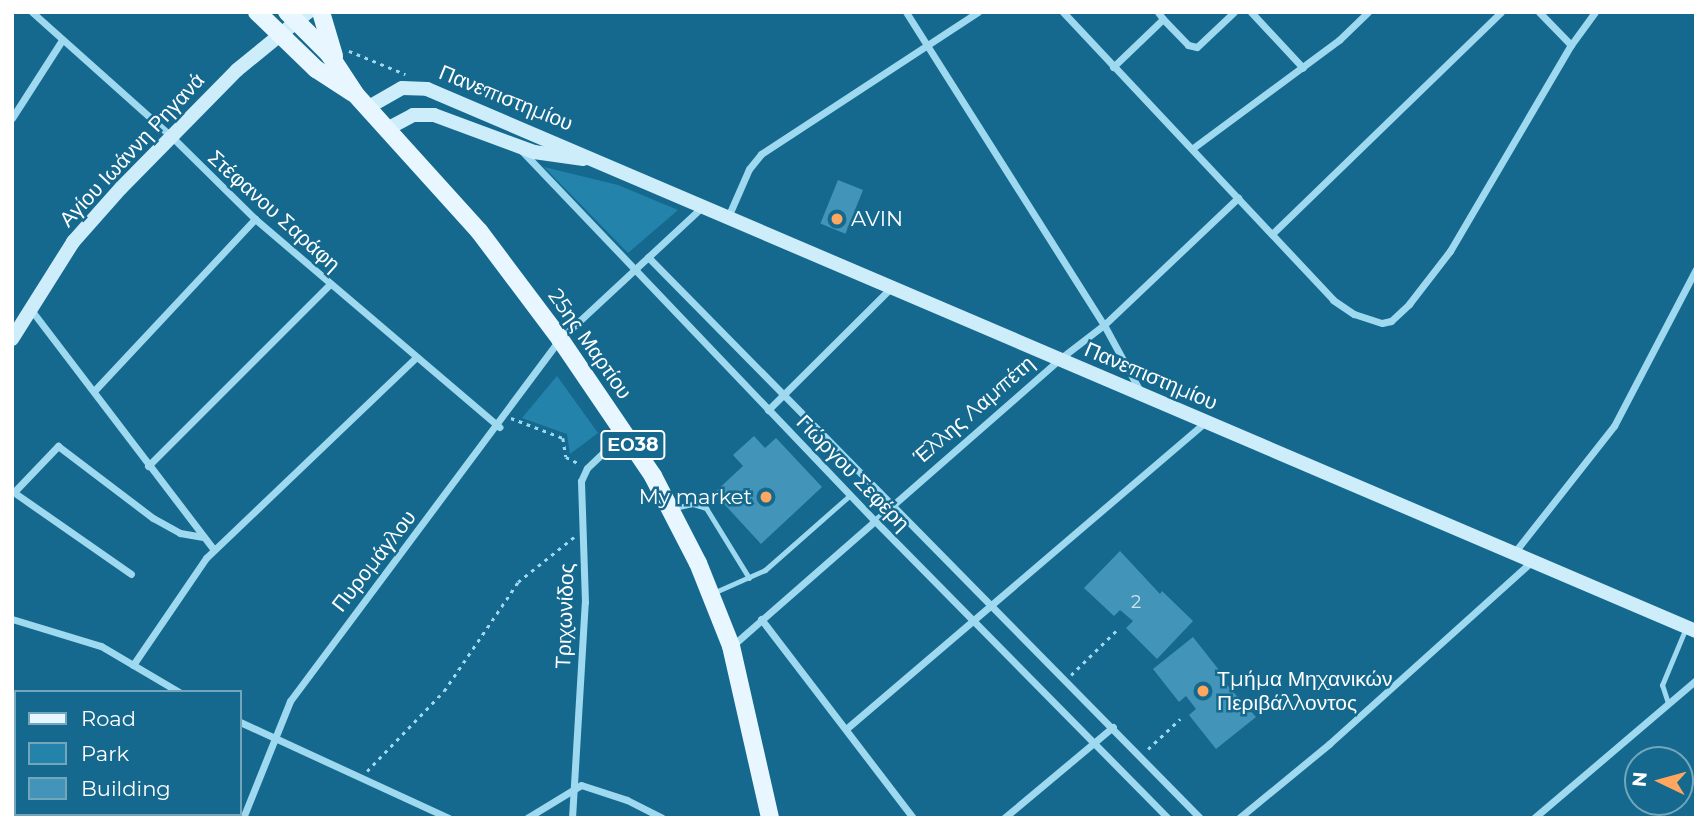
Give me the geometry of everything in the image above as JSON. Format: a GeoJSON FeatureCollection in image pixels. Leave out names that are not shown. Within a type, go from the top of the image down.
{"type":"FeatureCollection","features":[{"type":"Feature","properties":{"kind":"main road","name":"ΕΟ38"},"geometry":{"type":"LineString","coordinates":[[257,12],[316,69],[361,102]]}},
{"type":"Feature","properties":{"kind":"main road"},"geometry":{"type":"LineString","coordinates":[[321,12],[337,62]]}},
{"type":"Feature","properties":{"kind":"main road","name":"ΕΟ38"},"geometry":{"type":"LineString","coordinates":[[297,15],[337,62],[361,102]]}},
{"type":"Feature","properties":{"kind":"main road","name":"25ης Μαρτίου"},"geometry":{"type":"LineString","coordinates":[[361,102],[479,231],[561,340],[671,509],[732,646],[770,818]]}},
{"type":"Feature","properties":{"kind":"street","name":"Στέφανου Σαράφη"},"geometry":{"type":"LineString","coordinates":[[33,12],[173,138],[255,219],[329,285],[499,427]]}},
{"type":"Feature","properties":{"kind":"street"},"geometry":{"type":"LineString","coordinates":[[906,12],[1104,326],[1142,394]]}},
{"type":"Feature","properties":{"kind":"street"},"geometry":{"type":"LineString","coordinates":[[728,217],[748,169],[761,155],[978,12]]}},
{"type":"Feature","properties":{"kind":"street"},"geometry":{"type":"LineString","coordinates":[[1063,12],[1113,68],[1193,148],[1344,308],[1375,322],[1391,321],[1450,251],[1571,45],[1595,12]]}},
{"type":"Feature","properties":{"kind":"street"},"geometry":{"type":"LineString","coordinates":[[1113,68],[1160,16],[1191,47],[1197,47],[1234,12]]}},
{"type":"Feature","properties":{"kind":"street"},"geometry":{"type":"LineString","coordinates":[[1251,12],[1303,68]]}},
{"type":"Feature","properties":{"kind":"street"},"geometry":{"type":"LineString","coordinates":[[1193,148],[1303,68],[1368,12]]}},
{"type":"Feature","properties":{"kind":"street"},"geometry":{"type":"LineString","coordinates":[[1272,234],[1501,12]]}},
{"type":"Feature","properties":{"kind":"street"},"geometry":{"type":"LineString","coordinates":[[1539,12],[1571,45]]}},
{"type":"Feature","properties":{"kind":"street","name":"Αγίου Ιωάννη Ρηγανά"},"geometry":{"type":"LineString","coordinates":[[12,339],[82,231],[230,77],[281,34],[297,15]]}},
{"type":"Feature","properties":{"kind":"street"},"geometry":{"type":"LineString","coordinates":[[12,118],[62,40]]}},
{"type":"Feature","properties":{"kind":"street","name":"Πανεπιστημίου"},"geometry":{"type":"LineString","coordinates":[[361,102],[410,87],[427,89],[524,128],[589,159],[1057,361],[1142,394],[1204,423],[1691,629]]}},
{"type":"Feature","properties":{"kind":"street","name":"Πανεπιστημίου"},"geometry":{"type":"LineString","coordinates":[[387,129],[413,115],[434,115],[518,147],[589,159]]}},
{"type":"Feature","properties":{"kind":"street","name":"Γιώργου Σεφέρη"},"geometry":{"type":"LineString","coordinates":[[518,147],[874,520],[1168,818]]}},
{"type":"Feature","properties":{"kind":"street","name":"Έλλης Λαμπέτη"},"geometry":{"type":"LineString","coordinates":[[732,646],[1057,361],[1104,326],[1238,198]]}},
{"type":"Feature","properties":{"kind":"street","name":"Πυρομάγλου"},"geometry":{"type":"LineString","coordinates":[[243,818],[274,737],[297,690],[507,417],[561,340],[703,206]]}},
{"type":"Feature","properties":{"kind":"street"},"geometry":{"type":"LineString","coordinates":[[94,391],[255,219]]}},
{"type":"Feature","properties":{"kind":"street","name":"Γιώργου Σεφέρη"},"geometry":{"type":"LineString","coordinates":[[648,257],[890,506],[994,606],[1200,818]]}},
{"type":"Feature","properties":{"kind":"street"},"geometry":{"type":"LineString","coordinates":[[1514,553],[1614,426],[1696,269]]}},
{"type":"Feature","properties":{"kind":"street"},"geometry":{"type":"LineString","coordinates":[[148,466],[329,285]]}},
{"type":"Feature","properties":{"kind":"street"},"geometry":{"type":"LineString","coordinates":[[768,410],[891,288]]}},
{"type":"Feature","properties":{"kind":"street"},"geometry":{"type":"LineString","coordinates":[[32,311],[214,551]]}},
{"type":"Feature","properties":{"kind":"street"},"geometry":{"type":"LineString","coordinates":[[133,665],[193,575],[214,551],[416,357]]}},
{"type":"Feature","properties":{"kind":"street"},"geometry":{"type":"LineString","coordinates":[[846,729],[994,606],[1204,423]]}},
{"type":"Feature","properties":{"kind":"street"},"geometry":{"type":"LineString","coordinates":[[587,468],[624,433]]}},
{"type":"Feature","properties":{"kind":"street"},"geometry":{"type":"LineString","coordinates":[[131,574],[13,492],[58,446],[153,518],[180,533],[202,537]]}},
{"type":"Feature","properties":{"kind":"street","name":"Τριχωνίδος"},"geometry":{"type":"LineString","coordinates":[[572,818],[572,787],[583,660],[584,534],[581,481],[587,468]]}},
{"type":"Feature","properties":{"kind":"street"},"geometry":{"type":"LineString","coordinates":[[1242,817],[1532,561]]}},
{"type":"Feature","properties":{"kind":"street"},"geometry":{"type":"LineString","coordinates":[[12,619],[83,639],[176,690]]}},
{"type":"Feature","properties":{"kind":"street"},"geometry":{"type":"LineString","coordinates":[[761,619],[913,818]]}},
{"type":"Feature","properties":{"kind":"street"},"geometry":{"type":"LineString","coordinates":[[1534,818],[1696,680]]}},
{"type":"Feature","properties":{"kind":"street"},"geometry":{"type":"LineString","coordinates":[[242,723],[449,818]]}},
{"type":"Feature","properties":{"kind":"street"},"geometry":{"type":"LineString","coordinates":[[1003,818],[1113,727]]}},
{"type":"Feature","properties":{"kind":"street"},"geometry":{"type":"LineString","coordinates":[[527,818],[572,787],[600,789],[662,818]]}},
{"type":"Feature","properties":{"kind":"lane"},"geometry":{"type":"LineString","coordinates":[[710,594],[765,570],[850,495]]}},
{"type":"Feature","properties":{"kind":"lane"},"geometry":{"type":"LineString","coordinates":[[671,509],[693,504],[706,508],[749,578]]}},
{"type":"Feature","properties":{"kind":"lane"},"geometry":{"type":"LineString","coordinates":[[1668,703],[1662,685],[1691,629]]}},
{"type":"Feature","properties":{"kind":"path"},"geometry":{"type":"LineString","coordinates":[[330,43],[405,74],[410,87]]}},
{"type":"Feature","properties":{"kind":"path"},"geometry":{"type":"LineString","coordinates":[[507,417],[563,438],[566,457],[587,468]]}},
{"type":"Feature","properties":{"kind":"path"},"geometry":{"type":"LineString","coordinates":[[362,776],[444,691],[523,576],[564,542],[584,534]]}},
{"type":"Feature","properties":{"kind":"path"},"geometry":{"type":"LineString","coordinates":[[1066,679],[1119,628]]}},
{"type":"Feature","properties":{"kind":"path"},"geometry":{"type":"LineString","coordinates":[[1140,756],[1181,719]]}},
{"type":"Feature","properties":{"kind":"green space"},"geometry":{"type":"Polygon","coordinates":[[[544,167],[618,185],[678,210],[628,253],[544,167]]]}},
{"type":"Feature","properties":{"kind":"green space"},"geometry":{"type":"Polygon","coordinates":[[[557,376],[598,433],[570,454],[567,434],[522,418],[557,376]]]}},
{"type":"Feature","properties":{"kind":"building"},"geometry":{"type":"Polygon","coordinates":[[[838,180],[863,190],[845,234],[820,224],[838,180]]]}},
{"type":"Feature","properties":{"kind":"building"},"geometry":{"type":"Polygon","coordinates":[[[754,436],[765,448],[776,438],[822,487],[761,544],[714,493],[743,466],[733,455],[754,436]]]}},
{"type":"Feature","properties":{"kind":"building"},"geometry":{"type":"Polygon","coordinates":[[[1120,551],[1160,594],[1162,591],[1193,621],[1157,659],[1126,628],[1133,621],[1120,610],[1114,616],[1084,588],[1120,551]]]}},
{"type":"Feature","properties":{"kind":"building","name":"Τμήμα Μηχανικών Περιβάλλοντος"},"geometry":{"type":"Polygon","coordinates":[[[1193,637],[1219,670],[1216,673],[1256,717],[1216,749],[1189,715],[1196,709],[1186,696],[1179,702],[1153,669],[1193,637]]]}},
{"type":"Feature","properties":{"kind":"place","name":"AVIN"},"geometry":{"type":"Point","coordinates":[837,219]}},
{"type":"Feature","properties":{"kind":"place","name":"My market"},"geometry":{"type":"Point","coordinates":[766,497]}},
{"type":"Feature","properties":{"kind":"place","name":"Τμήμα Μηχανικών Περιβάλλοντος"},"geometry":{"type":"Point","coordinates":[1203,691]}}]}
